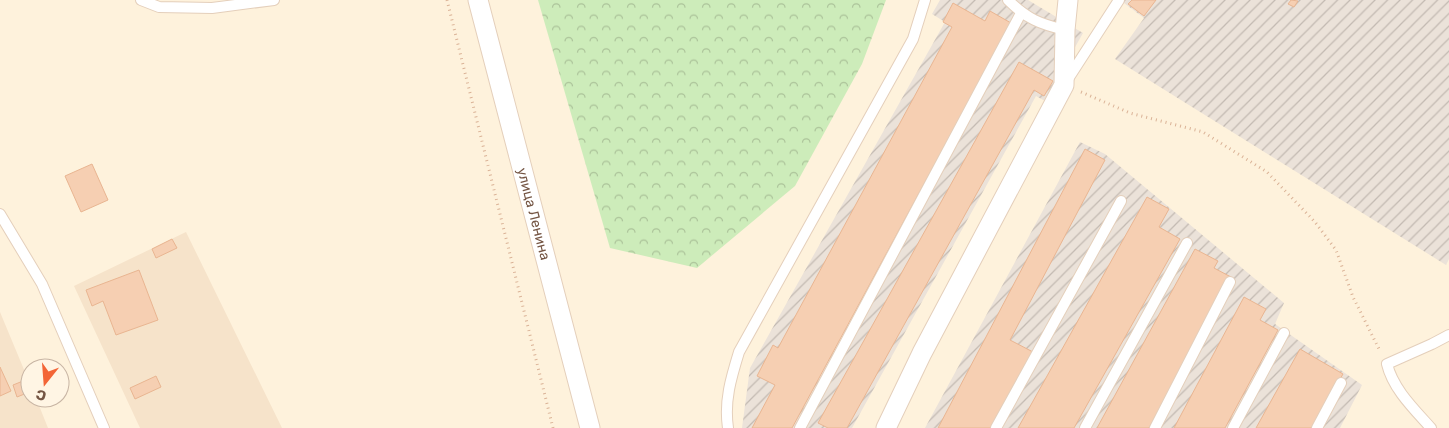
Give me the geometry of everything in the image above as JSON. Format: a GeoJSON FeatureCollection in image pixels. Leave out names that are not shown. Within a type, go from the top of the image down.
{"type":"FeatureCollection","features":[{"type":"Feature","properties":{"kind":"street","name":"улица Ленина"},"geometry":{"type":"LineString","coordinates":[[478,0],[590,428]]}},
{"type":"Feature","properties":{"kind":"street"},"geometry":{"type":"LineString","coordinates":[[886,428],[922,353],[1064,85],[1065,30],[1068,0]]}},
{"type":"Feature","properties":{"kind":"lane"},"geometry":{"type":"LineString","coordinates":[[141,0],[159,7],[212,8],[274,0]]}},
{"type":"Feature","properties":{"kind":"lane"},"geometry":{"type":"LineString","coordinates":[[728,428],[726,414],[729,384],[739,352],[914,39],[925,0]]}},
{"type":"Feature","properties":{"kind":"lane"},"geometry":{"type":"LineString","coordinates":[[1008,0],[1021,13],[1039,24],[1065,30]]}},
{"type":"Feature","properties":{"kind":"lane"},"geometry":{"type":"LineString","coordinates":[[1064,85],[1119,0]]}},
{"type":"Feature","properties":{"kind":"lane"},"geometry":{"type":"LineString","coordinates":[[800,428],[1021,13]]}},
{"type":"Feature","properties":{"kind":"lane"},"geometry":{"type":"LineString","coordinates":[[996,428],[1121,201]]}},
{"type":"Feature","properties":{"kind":"lane"},"geometry":{"type":"LineString","coordinates":[[0,214],[42,284],[104,428]]}},
{"type":"Feature","properties":{"kind":"lane"},"geometry":{"type":"LineString","coordinates":[[1085,428],[1187,243]]}},
{"type":"Feature","properties":{"kind":"lane"},"geometry":{"type":"LineString","coordinates":[[1155,428],[1230,282]]}},
{"type":"Feature","properties":{"kind":"lane"},"geometry":{"type":"LineString","coordinates":[[1233,428],[1284,333]]}},
{"type":"Feature","properties":{"kind":"lane"},"geometry":{"type":"LineString","coordinates":[[1431,428],[1399,390],[1390,376],[1387,364],[1432,344],[1449,334]]}},
{"type":"Feature","properties":{"kind":"lane"},"geometry":{"type":"LineString","coordinates":[[1317,428],[1341,383]]}},
{"type":"Feature","properties":{"kind":"path"},"geometry":{"type":"LineString","coordinates":[[447,0],[553,428]]}},
{"type":"Feature","properties":{"kind":"path"},"geometry":{"type":"LineString","coordinates":[[1064,85],[1130,113],[1203,132],[1267,172],[1315,222],[1336,250],[1352,297],[1387,364]]}},
{"type":"Feature","properties":{"kind":"shaded area"},"geometry":{"type":"Polygon","coordinates":[[[940,0],[1028,0],[1083,33],[1045,101],[1036,96],[852,428],[742,428],[750,368],[945,22],[932,14],[940,0]]]}},
{"type":"Feature","properties":{"kind":"shaded area"},"geometry":{"type":"Polygon","coordinates":[[[1120,0],[1449,0],[1449,259],[1446,265],[1115,59],[1144,18],[1120,0]]]}},
{"type":"Feature","properties":{"kind":"shaded area"},"geometry":{"type":"Polygon","coordinates":[[[1080,142],[1105,154],[1284,303],[1275,324],[1362,385],[1340,428],[925,428],[1080,142]]]}},
{"type":"Feature","properties":{"kind":"shaded area"},"geometry":{"type":"Polygon","coordinates":[[[186,232],[282,428],[140,428],[74,286],[186,232]]]}},
{"type":"Feature","properties":{"kind":"shaded area"},"geometry":{"type":"Polygon","coordinates":[[[0,312],[20,360],[20,408],[40,408],[48,428],[0,428],[0,312]]]}},
{"type":"Feature","properties":{"kind":"green space"},"geometry":{"type":"Polygon","coordinates":[[[538,0],[886,0],[862,64],[795,186],[697,268],[610,248],[538,0]]]}},
{"type":"Feature","properties":{"kind":"building"},"geometry":{"type":"Polygon","coordinates":[[[1132,0],[1156,0],[1144,16],[1128,4],[1132,0]]]}},
{"type":"Feature","properties":{"kind":"building"},"geometry":{"type":"Polygon","coordinates":[[[1291,0],[1298,1],[1294,7],[1288,4],[1291,0]]]}},
{"type":"Feature","properties":{"kind":"building"},"geometry":{"type":"Polygon","coordinates":[[[953,3],[985,21],[990,11],[1011,23],[792,428],[752,428],[775,385],[757,376],[773,345],[778,348],[952,27],[943,22],[953,3]]]}},
{"type":"Feature","properties":{"kind":"building"},"geometry":{"type":"Polygon","coordinates":[[[1019,62],[1053,81],[1044,96],[1034,90],[847,428],[828,428],[818,423],[1019,62]]]}},
{"type":"Feature","properties":{"kind":"building"},"geometry":{"type":"Polygon","coordinates":[[[1085,149],[1105,160],[1010,340],[1033,352],[992,428],[938,428],[1085,149]]]}},
{"type":"Feature","properties":{"kind":"building"},"geometry":{"type":"Polygon","coordinates":[[[92,164],[108,200],[81,212],[65,176],[92,164]]]}},
{"type":"Feature","properties":{"kind":"building"},"geometry":{"type":"Polygon","coordinates":[[[1147,197],[1169,209],[1159,227],[1180,239],[1074,428],[1018,428],[1147,197]]]}},
{"type":"Feature","properties":{"kind":"building"},"geometry":{"type":"Polygon","coordinates":[[[172,239],[177,248],[156,258],[152,249],[172,239]]]}},
{"type":"Feature","properties":{"kind":"building"},"geometry":{"type":"Polygon","coordinates":[[[1195,249],[1218,261],[1214,268],[1231,277],[1149,428],[1097,428],[1195,249]]]}},
{"type":"Feature","properties":{"kind":"building"},"geometry":{"type":"Polygon","coordinates":[[[139,270],[158,320],[116,335],[103,301],[92,306],[86,290],[139,270]]]}},
{"type":"Feature","properties":{"kind":"building"},"geometry":{"type":"Polygon","coordinates":[[[1244,297],[1266,309],[1260,320],[1278,330],[1225,428],[1174,428],[1244,297]]]}},
{"type":"Feature","properties":{"kind":"building"},"geometry":{"type":"Polygon","coordinates":[[[1300,349],[1343,374],[1312,428],[1256,428],[1300,349]]]}},
{"type":"Feature","properties":{"kind":"building"},"geometry":{"type":"Polygon","coordinates":[[[0,367],[11,391],[0,396],[0,367]]]}},
{"type":"Feature","properties":{"kind":"building"},"geometry":{"type":"Polygon","coordinates":[[[156,376],[161,387],[135,399],[130,388],[156,376]]]}},
{"type":"Feature","properties":{"kind":"building"},"geometry":{"type":"Polygon","coordinates":[[[20,382],[20,396],[17,397],[13,385],[20,382]]]}}]}
